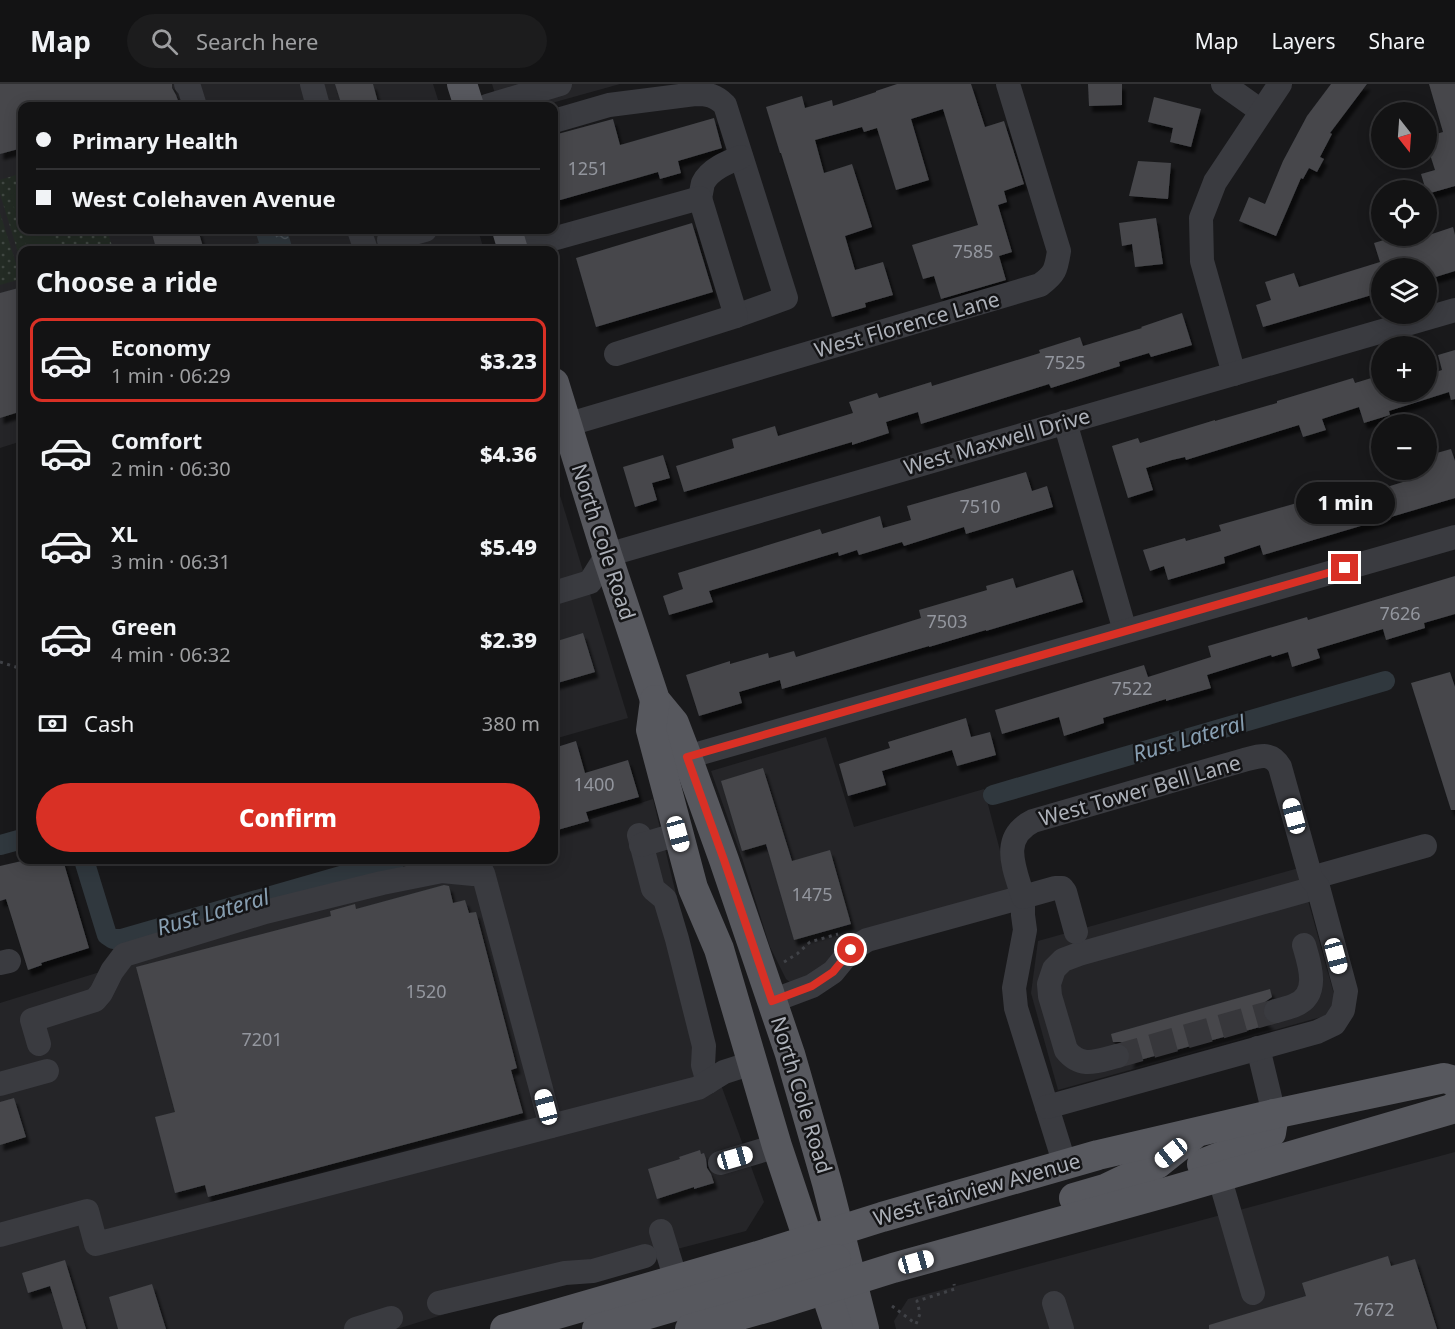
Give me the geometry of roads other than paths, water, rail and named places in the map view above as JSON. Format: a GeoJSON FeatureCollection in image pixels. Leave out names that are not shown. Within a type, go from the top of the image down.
{"type":"FeatureCollection","features":[{"type":"Feature","properties":{"kind":"main road"},"geometry":{"type":"LineString","coordinates":[[462,84],[468,102]]}},
{"type":"Feature","properties":{"kind":"main road","name":"North Cole Road"},"geometry":{"type":"LineString","coordinates":[[558,397],[654,700],[674,723],[687,757],[772,1001],[799,1087],[827,1183],[838,1329]]}},
{"type":"Feature","properties":{"kind":"main road","name":"North Cole Road"},"geometry":{"type":"LineString","coordinates":[[654,700],[651,730],[678,834],[693,888],[719,949],[777,1146],[864,1329]]}},
{"type":"Feature","properties":{"kind":"main road","name":"West Fairview Avenue"},"geometry":{"type":"LineString","coordinates":[[690,1329],[832,1262],[1065,1165],[1274,1114],[1444,1078],[1455,1081]]}},
{"type":"Feature","properties":{"kind":"main road","name":"West Fairview Avenue"},"geometry":{"type":"LineString","coordinates":[[505,1329],[676,1280],[832,1262],[1171,1191],[1452,1109],[1455,1106]]}},
{"type":"Feature","properties":{"kind":"main road"},"geometry":{"type":"LineString","coordinates":[[1171,1191],[1186,1173],[1211,1159],[1263,1140],[1271,1133],[1274,1114]]}},
{"type":"Feature","properties":{"kind":"main road"},"geometry":{"type":"LineString","coordinates":[[597,1329],[832,1262],[1104,1189],[1157,1164],[1199,1131]]}},
{"type":"Feature","properties":{"kind":"street"},"geometry":{"type":"LineString","coordinates":[[312,84],[317,102]]}},
{"type":"Feature","properties":{"kind":"street"},"geometry":{"type":"LineString","coordinates":[[500,102],[560,84]]}},
{"type":"Feature","properties":{"kind":"street","name":"West Florence Lane"},"geometry":{"type":"LineString","coordinates":[[566,425],[1040,285],[1052,276],[1057,265],[1059,251],[1008,84]]}},
{"type":"Feature","properties":{"kind":"street"},"geometry":{"type":"LineString","coordinates":[[1222,84],[1261,111]]}},
{"type":"Feature","properties":{"kind":"street"},"geometry":{"type":"LineString","coordinates":[[1234,374],[1202,261],[1201,218],[1215,182],[1280,84]]}},
{"type":"Feature","properties":{"kind":"street"},"geometry":{"type":"LineString","coordinates":[[558,120],[609,105],[651,99],[708,94],[719,99],[725,105],[786,298],[616,354]]}},
{"type":"Feature","properties":{"kind":"street"},"geometry":{"type":"LineString","coordinates":[[736,316],[700,198],[704,182],[712,172],[727,162],[741,157]]}},
{"type":"Feature","properties":{"kind":"street"},"geometry":{"type":"LineString","coordinates":[[527,246],[700,198]]}},
{"type":"Feature","properties":{"kind":"street"},"geometry":{"type":"LineString","coordinates":[[389,240],[411,234]]}},
{"type":"Feature","properties":{"kind":"street","name":"West Maxwell Drive"},"geometry":{"type":"LineString","coordinates":[[607,555],[1455,310]]}},
{"type":"Feature","properties":{"kind":"street"},"geometry":{"type":"LineString","coordinates":[[1065,423],[1125,632]]}},
{"type":"Feature","properties":{"kind":"street"},"geometry":{"type":"LineString","coordinates":[[687,757],[1455,537]]}},
{"type":"Feature","properties":{"kind":"street"},"geometry":{"type":"LineString","coordinates":[[558,592],[590,582],[607,555]]}},
{"type":"Feature","properties":{"kind":"street","name":"West Tower Bell Lane"},"geometry":{"type":"LineString","coordinates":[[1023,897],[1012,858],[1015,836],[1022,826],[1244,760],[1270,756],[1276,760],[1283,776],[1314,882]]}},
{"type":"Feature","properties":{"kind":"street"},"geometry":{"type":"LineString","coordinates":[[678,834],[640,840],[653,889],[665,899],[677,939],[704,1046],[703,1065],[708,1082]]}},
{"type":"Feature","properties":{"kind":"street"},"geometry":{"type":"LineString","coordinates":[[1117,1056],[1086,1063],[1078,1061],[1066,1050],[1050,996],[1049,984],[1054,969],[1063,960],[1425,846]]}},
{"type":"Feature","properties":{"kind":"street"},"geometry":{"type":"LineString","coordinates":[[39,1044],[32,1020],[95,1000],[124,955],[265,912],[382,883],[442,872],[483,873],[551,1126]]}},
{"type":"Feature","properties":{"kind":"street"},"geometry":{"type":"LineString","coordinates":[[1047,1107],[1317,1032],[1334,1024],[1344,1010],[1346,991],[1314,882]]}},
{"type":"Feature","properties":{"kind":"street"},"geometry":{"type":"LineString","coordinates":[[772,1001],[812,986],[833,972],[851,950],[867,940],[1055,888],[1062,888],[1065,892],[1076,932]]}},
{"type":"Feature","properties":{"kind":"street"},"geometry":{"type":"LineString","coordinates":[[1023,897],[1025,930],[1014,988],[1016,1008],[1065,1165]]}},
{"type":"Feature","properties":{"kind":"street"},"geometry":{"type":"LineString","coordinates":[[1276,1011],[1304,1000],[1311,987],[1312,976],[1304,945]]}},
{"type":"Feature","properties":{"kind":"street"},"geometry":{"type":"LineString","coordinates":[[1258,1048],[1274,1114]]}},
{"type":"Feature","properties":{"kind":"street"},"geometry":{"type":"LineString","coordinates":[[0,1235],[87,1211],[96,1244],[698,1088],[724,1072],[752,1064]]}},
{"type":"Feature","properties":{"kind":"street"},"geometry":{"type":"LineString","coordinates":[[0,1084],[47,1071]]}},
{"type":"Feature","properties":{"kind":"street"},"geometry":{"type":"LineString","coordinates":[[720,1162],[777,1146]]}},
{"type":"Feature","properties":{"kind":"street"},"geometry":{"type":"LineString","coordinates":[[1219,1176],[1252,1293]]}},
{"type":"Feature","properties":{"kind":"street"},"geometry":{"type":"LineString","coordinates":[[661,1231],[676,1280]]}},
{"type":"Feature","properties":{"kind":"street"},"geometry":{"type":"LineString","coordinates":[[440,1303],[565,1273],[592,1271],[645,1256]]}},
{"type":"Feature","properties":{"kind":"street"},"geometry":{"type":"LineString","coordinates":[[1054,1303],[1062,1329]]}},
{"type":"Feature","properties":{"kind":"water"},"geometry":{"type":"Polygon","coordinates":[[[256,234],[288,234],[292,246],[248,246],[259,243],[256,234]]]}},
{"type":"Feature","properties":{"kind":"waterway","name":"Rust Lateral"},"geometry":{"type":"LineString","coordinates":[[993,795],[1385,681]]}},
{"type":"Feature","properties":{"kind":"waterway","name":"Rust Lateral"},"geometry":{"type":"LineString","coordinates":[[0,845],[18,840]]}},
{"type":"Feature","properties":{"kind":"waterway","name":"Rust Lateral"},"geometry":{"type":"LineString","coordinates":[[85,864],[107,935],[113,939],[121,939],[382,864]]}},
{"type":"Feature","properties":{"kind":"tunnel"},"geometry":{"type":"LineString","coordinates":[[1117,1056],[1276,1011]]}}]}
